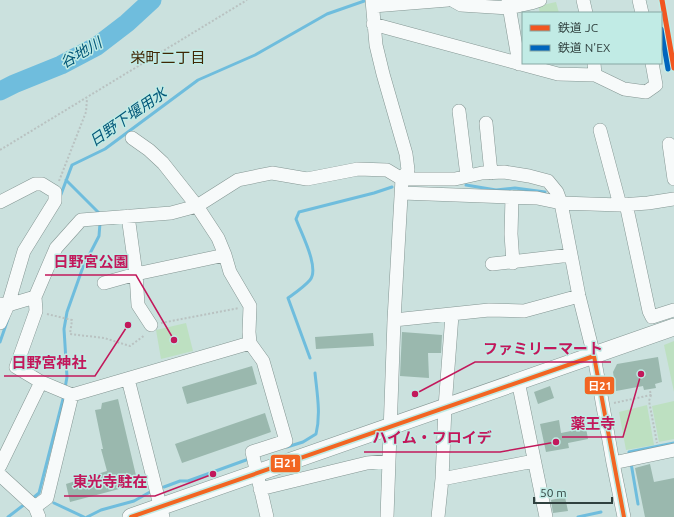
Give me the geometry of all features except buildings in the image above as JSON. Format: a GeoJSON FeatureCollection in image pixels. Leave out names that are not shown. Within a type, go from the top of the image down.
{"type":"FeatureCollection","features":[{"type":"Feature","properties":{"kind":"main road"},"geometry":{"type":"LineString","coordinates":[[131,517],[161,512],[258,481],[390,427],[674,327]]}},
{"type":"Feature","properties":{"kind":"street"},"geometry":{"type":"LineString","coordinates":[[387,517],[394,320],[402,179],[408,170],[406,154],[383,74],[373,24],[372,3],[448,0]]}},
{"type":"Feature","properties":{"kind":"street"},"geometry":{"type":"LineString","coordinates":[[452,0],[461,4],[531,3],[540,0]]}},
{"type":"Feature","properties":{"kind":"street"},"geometry":{"type":"LineString","coordinates":[[584,0],[586,12]]}},
{"type":"Feature","properties":{"kind":"street"},"geometry":{"type":"LineString","coordinates":[[640,0],[642,12]]}},
{"type":"Feature","properties":{"kind":"street"},"geometry":{"type":"LineString","coordinates":[[509,4],[519,64]]}},
{"type":"Feature","properties":{"kind":"street"},"geometry":{"type":"LineString","coordinates":[[373,24],[558,74],[594,69],[624,88],[646,92],[656,85],[652,64]]}},
{"type":"Feature","properties":{"kind":"street"},"geometry":{"type":"LineString","coordinates":[[459,111],[467,176]]}},
{"type":"Feature","properties":{"kind":"street"},"geometry":{"type":"LineString","coordinates":[[486,123],[490,173]]}},
{"type":"Feature","properties":{"kind":"street"},"geometry":{"type":"LineString","coordinates":[[600,130],[623,204],[649,311],[652,317],[674,310]]}},
{"type":"Feature","properties":{"kind":"street"},"geometry":{"type":"LineString","coordinates":[[132,138],[150,150],[163,163],[197,206],[218,238],[230,272],[250,306],[248,332],[250,343],[263,361],[286,441],[252,452],[267,517]]}},
{"type":"Feature","properties":{"kind":"street"},"geometry":{"type":"LineString","coordinates":[[669,144],[674,179]]}},
{"type":"Feature","properties":{"kind":"street"},"geometry":{"type":"LineString","coordinates":[[250,343],[128,379],[67,393],[41,382],[16,367],[36,311],[33,298],[56,248],[81,220],[171,213],[197,206],[238,180],[272,173],[307,179],[358,169],[386,170],[402,179],[455,179],[467,176],[504,172],[548,181],[557,192],[561,203],[579,296],[594,356],[621,516]]}},
{"type":"Feature","properties":{"kind":"street"},"geometry":{"type":"LineString","coordinates":[[0,202],[35,184],[42,184],[55,192],[55,202],[24,251],[0,323]]}},
{"type":"Feature","properties":{"kind":"street"},"geometry":{"type":"LineString","coordinates":[[402,193],[537,198],[561,203],[623,204],[674,199]]}},
{"type":"Feature","properties":{"kind":"street"},"geometry":{"type":"LineString","coordinates":[[512,197],[511,234],[513,263]]}},
{"type":"Feature","properties":{"kind":"street"},"geometry":{"type":"LineString","coordinates":[[128,216],[136,274],[138,305],[151,324]]}},
{"type":"Feature","properties":{"kind":"street"},"geometry":{"type":"LineString","coordinates":[[104,283],[136,274],[225,255]]}},
{"type":"Feature","properties":{"kind":"street"},"geometry":{"type":"LineString","coordinates":[[492,264],[513,263],[571,255]]}},
{"type":"Feature","properties":{"kind":"street"},"geometry":{"type":"LineString","coordinates":[[394,320],[489,310],[524,311],[579,296]]}},
{"type":"Feature","properties":{"kind":"street"},"geometry":{"type":"LineString","coordinates":[[6,304],[33,298]]}},
{"type":"Feature","properties":{"kind":"street"},"geometry":{"type":"LineString","coordinates":[[438,517],[442,479],[445,407],[452,315]]}},
{"type":"Feature","properties":{"kind":"street"},"geometry":{"type":"LineString","coordinates":[[128,379],[161,512]]}},
{"type":"Feature","properties":{"kind":"street"},"geometry":{"type":"LineString","coordinates":[[0,466],[41,382]]}},
{"type":"Feature","properties":{"kind":"street"},"geometry":{"type":"LineString","coordinates":[[518,382],[546,517]]}},
{"type":"Feature","properties":{"kind":"street"},"geometry":{"type":"LineString","coordinates":[[0,475],[37,512],[47,498],[67,393]]}},
{"type":"Feature","properties":{"kind":"street"},"geometry":{"type":"LineString","coordinates":[[612,463],[674,450]]}},
{"type":"Feature","properties":{"kind":"street"},"geometry":{"type":"LineString","coordinates":[[258,481],[389,461]]}},
{"type":"Feature","properties":{"kind":"street"},"geometry":{"type":"LineString","coordinates":[[442,479],[534,461]]}},
{"type":"Feature","properties":{"kind":"path"},"geometry":{"type":"LineString","coordinates":[[0,150],[88,98],[247,0]]}},
{"type":"Feature","properties":{"kind":"path"},"geometry":{"type":"LineString","coordinates":[[55,192],[86,112],[88,98]]}},
{"type":"Feature","properties":{"kind":"path"},"geometry":{"type":"LineString","coordinates":[[36,311],[72,320],[70,334],[104,338],[130,346],[146,334],[151,324],[250,306]]}},
{"type":"Feature","properties":{"kind":"path"},"geometry":{"type":"LineString","coordinates":[[650,391],[651,395],[649,401],[657,446]]}},
{"type":"Feature","properties":{"kind":"path"},"geometry":{"type":"LineString","coordinates":[[614,403],[651,395]]}},
{"type":"Feature","properties":{"kind":"green space"},"geometry":{"type":"Polygon","coordinates":[[[556,2],[559,12],[540,12],[538,6],[556,2]]]}},
{"type":"Feature","properties":{"kind":"green space"},"geometry":{"type":"Polygon","coordinates":[[[186,323],[193,351],[161,359],[156,330],[186,323]]]}},
{"type":"Feature","properties":{"kind":"green space"},"geometry":{"type":"Polygon","coordinates":[[[674,341],[674,392],[664,345],[674,341]]]}},
{"type":"Feature","properties":{"kind":"green space"},"geometry":{"type":"Polygon","coordinates":[[[674,401],[674,439],[659,442],[652,406],[674,401]]]}},
{"type":"Feature","properties":{"kind":"green space"},"geometry":{"type":"Polygon","coordinates":[[[647,405],[654,445],[626,450],[619,412],[647,405]]]}},
{"type":"Feature","properties":{"kind":"waterway","name":"谷地川"},"geometry":{"type":"LineString","coordinates":[[0,91],[61,65],[97,46],[127,23],[152,0]]}},
{"type":"Feature","properties":{"kind":"waterway","name":"日野下堰用水"},"geometry":{"type":"LineString","coordinates":[[60,197],[72,165],[105,149],[198,80],[255,55],[327,14],[367,0]]}},
{"type":"Feature","properties":{"kind":"waterway"},"geometry":{"type":"LineString","coordinates":[[66,180],[99,213],[99,215]]}},
{"type":"Feature","properties":{"kind":"waterway"},"geometry":{"type":"LineString","coordinates":[[466,185],[496,190],[515,188],[545,192]]}},
{"type":"Feature","properties":{"kind":"waterway"},"geometry":{"type":"LineString","coordinates":[[310,358],[288,298],[308,283],[312,275],[313,267],[309,250],[296,219],[299,212],[392,187]]}},
{"type":"Feature","properties":{"kind":"waterway"},"geometry":{"type":"LineString","coordinates":[[65,388],[67,377],[64,329],[67,312],[83,267],[99,236],[100,223]]}},
{"type":"Feature","properties":{"kind":"waterway","name":"日野下堰用水"},"geometry":{"type":"LineString","coordinates":[[0,342],[8,319]]}},
{"type":"Feature","properties":{"kind":"waterway"},"geometry":{"type":"LineString","coordinates":[[287,447],[303,442],[316,434],[318,396],[315,373]]}},
{"type":"Feature","properties":{"kind":"waterway"},"geometry":{"type":"LineString","coordinates":[[33,498],[39,493],[64,395]]}},
{"type":"Feature","properties":{"kind":"waterway"},"geometry":{"type":"LineString","coordinates":[[629,455],[629,452],[674,443]]}},
{"type":"Feature","properties":{"kind":"waterway"},"geometry":{"type":"LineString","coordinates":[[164,487],[180,481],[188,481],[246,460]]}},
{"type":"Feature","properties":{"kind":"waterway"},"geometry":{"type":"LineString","coordinates":[[631,463],[638,504]]}},
{"type":"Feature","properties":{"kind":"waterway"},"geometry":{"type":"LineString","coordinates":[[87,517],[101,510],[134,501],[150,492]]}},
{"type":"Feature","properties":{"kind":"waterway"},"geometry":{"type":"LineString","coordinates":[[54,503],[84,517]]}},
{"type":"Feature","properties":{"kind":"waterway"},"geometry":{"type":"LineString","coordinates":[[8,517],[25,504]]}},
{"type":"Feature","properties":{"kind":"waterway"},"geometry":{"type":"LineString","coordinates":[[578,517],[601,512]]}},
{"type":"Feature","properties":{"kind":"rail line","name":"JC"},"geometry":{"type":"LineString","coordinates":[[662,0],[674,68]]}},
{"type":"Feature","properties":{"kind":"rail line","name":"N'EX"},"geometry":{"type":"LineString","coordinates":[[662,35],[668,69]]}},
{"type":"Feature","properties":{"kind":"transit line","name":"日21"},"geometry":{"type":"LineString","coordinates":[[131,517],[594,356],[624,517]]}},
{"type":"Feature","properties":{"kind":"place","name":"日野宮神社"},"geometry":{"type":"Point","coordinates":[128,325]}},
{"type":"Feature","properties":{"kind":"place","name":"日野宮公園"},"geometry":{"type":"Point","coordinates":[174,340]}},
{"type":"Feature","properties":{"kind":"place","name":"薬王寺"},"geometry":{"type":"Point","coordinates":[641,374]}},
{"type":"Feature","properties":{"kind":"place","name":"ファミリーマート"},"geometry":{"type":"Point","coordinates":[415,394]}},
{"type":"Feature","properties":{"kind":"place","name":"ハイム・フロイデ"},"geometry":{"type":"Point","coordinates":[556,442]}},
{"type":"Feature","properties":{"kind":"place","name":"東光寺駐在"},"geometry":{"type":"Point","coordinates":[213,474]}},
{"type":"Feature","properties":{"kind":"district","name":"栄町二丁目"},"geometry":{"type":"Point","coordinates":[168,58]}}]}
